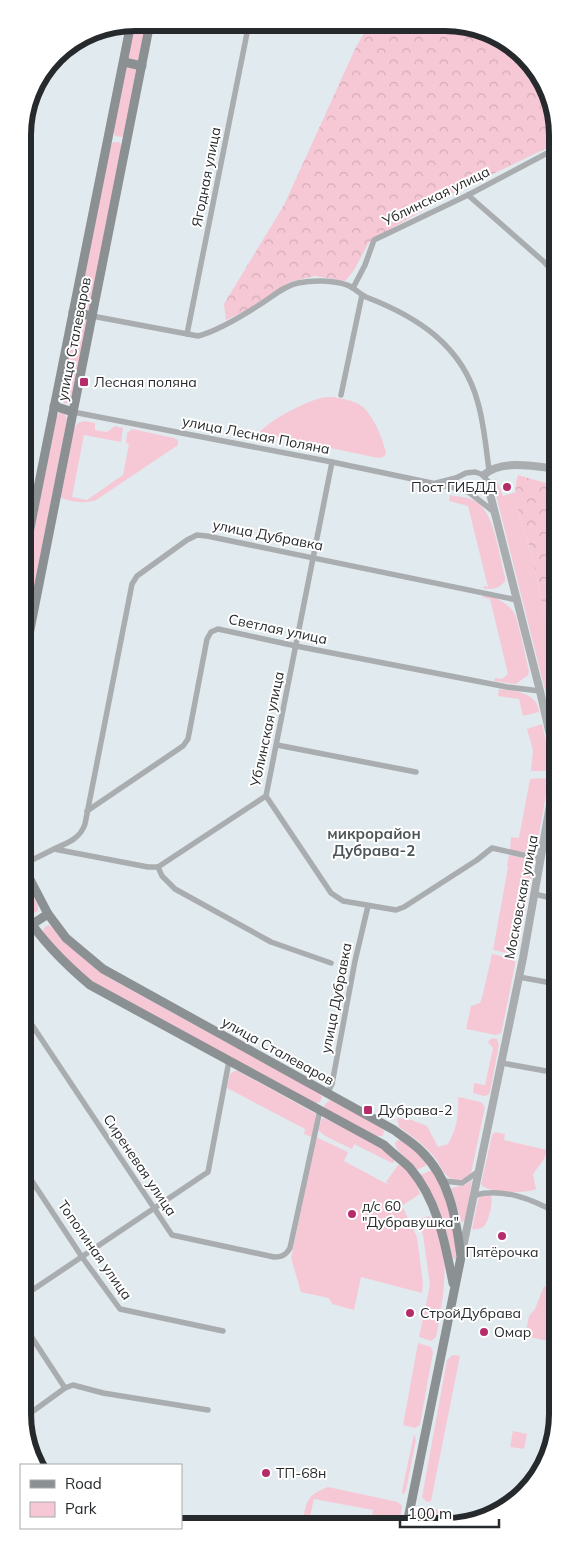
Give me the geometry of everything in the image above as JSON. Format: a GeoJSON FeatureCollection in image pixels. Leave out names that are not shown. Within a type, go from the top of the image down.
{"type":"FeatureCollection","features":[{"type":"Feature","properties":{"kind":"main road","name":"улица Сталеваров"},"geometry":{"type":"LineString","coordinates":[[31,522],[129,31]]}},
{"type":"Feature","properties":{"kind":"main road","name":"улица Сталеваров"},"geometry":{"type":"LineString","coordinates":[[31,625],[149,31]]}},
{"type":"Feature","properties":{"kind":"main road"},"geometry":{"type":"LineString","coordinates":[[124,62],[142,66]]}},
{"type":"Feature","properties":{"kind":"main road"},"geometry":{"type":"LineString","coordinates":[[73,312],[92,316]]}},
{"type":"Feature","properties":{"kind":"main road"},"geometry":{"type":"LineString","coordinates":[[54,406],[73,412]]}},
{"type":"Feature","properties":{"kind":"main road","name":"улица Сталеваров"},"geometry":{"type":"LineString","coordinates":[[31,880],[48,914],[66,938],[103,969],[394,1130],[420,1150],[434,1165],[444,1181],[457,1223],[461,1257],[408,1518]]}},
{"type":"Feature","properties":{"kind":"main road"},"geometry":{"type":"LineString","coordinates":[[32,925],[48,914]]}},
{"type":"Feature","properties":{"kind":"main road","name":"улица Сталеваров"},"geometry":{"type":"LineString","coordinates":[[32,925],[48,946],[90,985],[384,1145],[408,1166],[426,1190],[440,1222],[454,1290]]}},
{"type":"Feature","properties":{"kind":"main road"},"geometry":{"type":"LineString","coordinates":[[320,1110],[327,1094]]}},
{"type":"Feature","properties":{"kind":"main road"},"geometry":{"type":"LineString","coordinates":[[384,1145],[394,1130]]}},
{"type":"Feature","properties":{"kind":"street","name":"Ягодная улица"},"geometry":{"type":"LineString","coordinates":[[187,334],[247,31]]}},
{"type":"Feature","properties":{"kind":"street","name":"Ублинская улица"},"geometry":{"type":"LineString","coordinates":[[353,288],[365,265],[374,240],[468,195],[549,152]]}},
{"type":"Feature","properties":{"kind":"street"},"geometry":{"type":"LineString","coordinates":[[468,195],[549,267]]}},
{"type":"Feature","properties":{"kind":"street","name":"Московская улица"},"geometry":{"type":"LineString","coordinates":[[92,316],[198,336],[209,333],[259,306],[286,287],[297,283],[324,281],[347,284],[362,295],[394,309],[428,328],[441,340],[461,365],[472,385],[479,404],[487,476],[549,730]]}},
{"type":"Feature","properties":{"kind":"street"},"geometry":{"type":"LineString","coordinates":[[341,395],[362,295]]}},
{"type":"Feature","properties":{"kind":"street","name":"улица Лесная Поляна"},"geometry":{"type":"LineString","coordinates":[[73,412],[434,483],[460,489],[470,494]]}},
{"type":"Feature","properties":{"kind":"street","name":"Ублинская улица"},"geometry":{"type":"LineString","coordinates":[[158,867],[266,796],[332,462]]}},
{"type":"Feature","properties":{"kind":"street"},"geometry":{"type":"LineString","coordinates":[[496,513],[470,494],[479,490],[487,476],[498,467],[516,466],[549,468]]}},
{"type":"Feature","properties":{"kind":"street","name":"улица Лесная Поляна"},"geometry":{"type":"LineString","coordinates":[[434,483],[456,478],[466,473],[475,472],[487,476]]}},
{"type":"Feature","properties":{"kind":"street"},"geometry":{"type":"LineString","coordinates":[[456,478],[455,484],[460,489]]}},
{"type":"Feature","properties":{"kind":"street","name":"улица Дубравка"},"geometry":{"type":"LineString","coordinates":[[54,849],[78,837],[82,832],[88,811],[132,584],[136,576],[197,535],[314,557],[517,600]]}},
{"type":"Feature","properties":{"kind":"street","name":"Светлая улица"},"geometry":{"type":"LineString","coordinates":[[88,811],[183,746],[188,739],[207,640],[211,632],[218,629],[498,685],[540,691]]}},
{"type":"Feature","properties":{"kind":"street"},"geometry":{"type":"LineString","coordinates":[[277,745],[416,772]]}},
{"type":"Feature","properties":{"kind":"street"},"geometry":{"type":"LineString","coordinates":[[266,796],[332,893],[343,901],[396,910],[404,907],[477,860],[492,848],[541,859]]}},
{"type":"Feature","properties":{"kind":"street","name":"Московская улица"},"geometry":{"type":"LineString","coordinates":[[461,1257],[549,827]]}},
{"type":"Feature","properties":{"kind":"street"},"geometry":{"type":"LineString","coordinates":[[31,862],[54,849],[148,867],[158,867]]}},
{"type":"Feature","properties":{"kind":"street","name":"улица Дубравка"},"geometry":{"type":"LineString","coordinates":[[158,867],[162,876],[175,889],[271,942],[331,963]]}},
{"type":"Feature","properties":{"kind":"street"},"geometry":{"type":"LineString","coordinates":[[534,894],[549,897]]}},
{"type":"Feature","properties":{"kind":"street","name":"улица Дубравка"},"geometry":{"type":"LineString","coordinates":[[327,1094],[332,1084],[355,961],[368,906]]}},
{"type":"Feature","properties":{"kind":"street"},"geometry":{"type":"LineString","coordinates":[[519,976],[549,982]]}},
{"type":"Feature","properties":{"kind":"street","name":"Сиреневая улица"},"geometry":{"type":"LineString","coordinates":[[31,1024],[172,1235],[274,1256],[282,1257],[287,1253],[290,1248],[320,1110]]}},
{"type":"Feature","properties":{"kind":"street"},"geometry":{"type":"LineString","coordinates":[[31,1290],[208,1172],[229,1061]]}},
{"type":"Feature","properties":{"kind":"street"},"geometry":{"type":"LineString","coordinates":[[502,1063],[549,1072]]}},
{"type":"Feature","properties":{"kind":"street"},"geometry":{"type":"LineString","coordinates":[[444,1181],[462,1183],[479,1171]]}},
{"type":"Feature","properties":{"kind":"street","name":"Тополиная улица"},"geometry":{"type":"LineString","coordinates":[[31,1180],[82,1257],[120,1309],[222,1331]]}},
{"type":"Feature","properties":{"kind":"street"},"geometry":{"type":"LineString","coordinates":[[475,1195],[486,1192],[511,1194],[537,1202],[549,1209]]}},
{"type":"Feature","properties":{"kind":"street"},"geometry":{"type":"LineString","coordinates":[[31,1337],[65,1388]]}},
{"type":"Feature","properties":{"kind":"street"},"geometry":{"type":"LineString","coordinates":[[31,1413],[65,1388],[73,1385],[103,1393],[208,1410]]}},
{"type":"Feature","properties":{"kind":"green space"},"geometry":{"type":"Polygon","coordinates":[[[133,31],[146,31],[140,61],[137,63],[127,58],[133,31]]]}},
{"type":"Feature","properties":{"kind":"green space"},"geometry":{"type":"Polygon","coordinates":[[[365,31],[459,32],[491,42],[513,57],[535,83],[547,115],[549,147],[447,196],[369,242],[353,272],[345,281],[315,276],[290,282],[254,307],[226,320],[224,304],[284,205],[355,49],[365,31]]]}},
{"type":"Feature","properties":{"kind":"green space"},"geometry":{"type":"Polygon","coordinates":[[[128,65],[138,70],[126,132],[122,137],[115,136],[113,129],[128,65]]]}},
{"type":"Feature","properties":{"kind":"green space"},"geometry":{"type":"Polygon","coordinates":[[[114,142],[119,142],[123,148],[91,307],[87,312],[79,309],[78,303],[110,145],[114,142]]]}},
{"type":"Feature","properties":{"kind":"green space"},"geometry":{"type":"Polygon","coordinates":[[[79,317],[85,318],[88,323],[72,398],[69,403],[64,403],[61,395],[75,320],[79,317]]]}},
{"type":"Feature","properties":{"kind":"green space"},"geometry":{"type":"Polygon","coordinates":[[[333,397],[357,403],[369,414],[383,441],[386,454],[383,457],[378,458],[259,433],[270,423],[303,405],[320,398],[333,397]]]}},
{"type":"Feature","properties":{"kind":"green space"},"geometry":{"type":"Polygon","coordinates":[[[60,412],[65,413],[67,419],[31,607],[31,545],[56,417],[60,412]]]}},
{"type":"Feature","properties":{"kind":"green space"},"geometry":{"type":"Polygon","coordinates":[[[85,421],[95,423],[95,430],[107,432],[115,426],[123,428],[121,442],[84,435],[72,497],[87,500],[123,475],[129,444],[126,443],[127,433],[132,429],[174,438],[178,440],[178,445],[96,500],[83,502],[69,501],[60,496],[73,431],[78,423],[85,421]]]}},
{"type":"Feature","properties":{"kind":"green space"},"geometry":{"type":"Polygon","coordinates":[[[518,475],[549,484],[549,638],[530,547],[517,506],[516,485],[518,475]]]}},
{"type":"Feature","properties":{"kind":"green space"},"geometry":{"type":"Polygon","coordinates":[[[496,478],[503,496],[516,492],[519,514],[532,556],[549,637],[549,706],[493,483],[496,478]]]}},
{"type":"Feature","properties":{"kind":"green space"},"geometry":{"type":"Polygon","coordinates":[[[450,495],[474,500],[483,508],[488,516],[496,536],[505,577],[503,584],[498,587],[492,589],[483,588],[484,586],[488,587],[468,506],[449,501],[450,495]]]}},
{"type":"Feature","properties":{"kind":"green space"},"geometry":{"type":"Polygon","coordinates":[[[483,594],[503,602],[515,615],[529,671],[528,675],[516,684],[494,681],[495,678],[502,679],[508,674],[490,599],[482,597],[483,594]]]}},
{"type":"Feature","properties":{"kind":"green space"},"geometry":{"type":"Polygon","coordinates":[[[499,689],[530,696],[537,705],[539,712],[523,716],[519,699],[498,696],[499,689]]]}},
{"type":"Feature","properties":{"kind":"green space"},"geometry":{"type":"Polygon","coordinates":[[[542,724],[548,750],[549,771],[531,771],[533,750],[527,729],[542,724]]]}},
{"type":"Feature","properties":{"kind":"green space"},"geometry":{"type":"Polygon","coordinates":[[[549,778],[536,850],[529,854],[510,850],[511,837],[519,838],[530,779],[549,778]]]}},
{"type":"Feature","properties":{"kind":"green space"},"geometry":{"type":"Polygon","coordinates":[[[509,855],[529,859],[534,865],[518,948],[513,954],[493,950],[509,855]]]}},
{"type":"Feature","properties":{"kind":"green space"},"geometry":{"type":"Polygon","coordinates":[[[31,892],[38,905],[38,911],[32,914],[31,892]]]}},
{"type":"Feature","properties":{"kind":"green space"},"geometry":{"type":"Polygon","coordinates":[[[48,925],[54,928],[64,941],[98,971],[319,1093],[322,1097],[320,1102],[315,1103],[94,983],[56,949],[43,933],[44,928],[48,925]]]}},
{"type":"Feature","properties":{"kind":"green space"},"geometry":{"type":"Polygon","coordinates":[[[492,954],[515,961],[502,1030],[501,1033],[496,1035],[466,1029],[471,1006],[480,1003],[492,954]]]}},
{"type":"Feature","properties":{"kind":"green space"},"geometry":{"type":"Polygon","coordinates":[[[492,1038],[497,1039],[499,1045],[490,1092],[484,1096],[473,1093],[474,1083],[485,1085],[493,1048],[488,1042],[492,1038]]]}},
{"type":"Feature","properties":{"kind":"green space"},"geometry":{"type":"Polygon","coordinates":[[[235,1071],[316,1114],[312,1137],[304,1134],[305,1129],[227,1088],[230,1074],[235,1071]]]}},
{"type":"Feature","properties":{"kind":"green space"},"geometry":{"type":"Polygon","coordinates":[[[458,1097],[481,1102],[485,1107],[471,1173],[464,1179],[456,1180],[445,1174],[432,1154],[399,1127],[397,1118],[412,1120],[427,1126],[438,1147],[448,1144],[457,1121],[458,1097]]]}},
{"type":"Feature","properties":{"kind":"green space"},"geometry":{"type":"Polygon","coordinates":[[[330,1100],[382,1127],[384,1132],[382,1136],[377,1136],[325,1109],[324,1105],[330,1100]]]}},
{"type":"Feature","properties":{"kind":"green space"},"geometry":{"type":"Polygon","coordinates":[[[322,1118],[374,1143],[395,1161],[392,1163],[354,1144],[352,1149],[325,1136],[318,1130],[322,1118]]]}},
{"type":"Feature","properties":{"kind":"green space"},"geometry":{"type":"Polygon","coordinates":[[[495,1132],[505,1134],[504,1140],[547,1150],[544,1159],[533,1174],[536,1189],[525,1192],[508,1192],[492,1190],[481,1185],[492,1135],[495,1132]]]}},
{"type":"Feature","properties":{"kind":"green space","name":"д/с 60 \"Дубравушка\""},"geometry":{"type":"Polygon","coordinates":[[[316,1137],[348,1152],[344,1161],[385,1183],[390,1184],[386,1182],[398,1165],[402,1165],[415,1180],[420,1194],[403,1205],[399,1200],[417,1237],[423,1284],[422,1293],[361,1277],[354,1310],[332,1304],[329,1298],[301,1292],[291,1258],[316,1137]]]}},
{"type":"Feature","properties":{"kind":"green space"},"geometry":{"type":"Polygon","coordinates":[[[398,1140],[405,1141],[429,1164],[417,1170],[397,1149],[395,1143],[398,1140]]]}},
{"type":"Feature","properties":{"kind":"green space"},"geometry":{"type":"Polygon","coordinates":[[[432,1170],[442,1189],[454,1226],[457,1249],[456,1259],[453,1259],[437,1205],[420,1175],[432,1170]]]}},
{"type":"Feature","properties":{"kind":"green space"},"geometry":{"type":"Polygon","coordinates":[[[472,1180],[466,1218],[462,1223],[451,1188],[465,1185],[472,1180]]]}},
{"type":"Feature","properties":{"kind":"green space"},"geometry":{"type":"Polygon","coordinates":[[[491,1196],[490,1212],[485,1225],[482,1228],[472,1229],[479,1197],[491,1196]]]}},
{"type":"Feature","properties":{"kind":"green space"},"geometry":{"type":"Polygon","coordinates":[[[429,1216],[438,1229],[442,1240],[445,1268],[443,1297],[436,1337],[431,1341],[419,1337],[430,1285],[423,1235],[417,1220],[429,1216]]]}},
{"type":"Feature","properties":{"kind":"green space"},"geometry":{"type":"Polygon","coordinates":[[[544,1286],[549,1289],[549,1341],[525,1336],[529,1316],[535,1309],[544,1286]]]}},
{"type":"Feature","properties":{"kind":"green space"},"geometry":{"type":"Polygon","coordinates":[[[418,1343],[431,1347],[433,1352],[420,1425],[415,1428],[403,1425],[418,1343]]]}},
{"type":"Feature","properties":{"kind":"green space"},"geometry":{"type":"Polygon","coordinates":[[[453,1355],[460,1356],[431,1501],[427,1502],[422,1497],[447,1360],[453,1355]]]}},
{"type":"Feature","properties":{"kind":"green space"},"geometry":{"type":"Polygon","coordinates":[[[513,1431],[527,1434],[524,1449],[510,1447],[513,1431]]]}},
{"type":"Feature","properties":{"kind":"green space"},"geometry":{"type":"Polygon","coordinates":[[[414,1434],[416,1440],[406,1490],[403,1495],[402,1491],[414,1434]]]}},
{"type":"Feature","properties":{"kind":"green space"},"geometry":{"type":"Polygon","coordinates":[[[328,1487],[398,1502],[402,1506],[400,1518],[372,1518],[373,1510],[314,1499],[310,1516],[304,1515],[308,1500],[328,1487]]]}},
{"type":"Feature","properties":{"kind":"green space"},"geometry":{"type":"Polygon","coordinates":[[[421,1507],[440,1510],[442,1515],[441,1518],[418,1518],[421,1507]]]}},
{"type":"Feature","properties":{"kind":"place","name":"Лесная поляна"},"geometry":{"type":"Point","coordinates":[84,382]}},
{"type":"Feature","properties":{"kind":"place","name":"Пост ГИБДД"},"geometry":{"type":"Point","coordinates":[507,487]}},
{"type":"Feature","properties":{"kind":"place","name":"Дубрава-2"},"geometry":{"type":"Point","coordinates":[368,1110]}},
{"type":"Feature","properties":{"kind":"place","name":"д/с 60 \"Дубравушка\""},"geometry":{"type":"Point","coordinates":[352,1214]}},
{"type":"Feature","properties":{"kind":"place","name":"Пятёрочка"},"geometry":{"type":"Point","coordinates":[502,1236]}},
{"type":"Feature","properties":{"kind":"place","name":"СтройДубрава"},"geometry":{"type":"Point","coordinates":[410,1313]}},
{"type":"Feature","properties":{"kind":"place","name":"Омар"},"geometry":{"type":"Point","coordinates":[484,1332]}},
{"type":"Feature","properties":{"kind":"place","name":"ТП-68н"},"geometry":{"type":"Point","coordinates":[266,1473]}},
{"type":"Feature","properties":{"kind":"district","name":"микрорайон Дубрава-2"},"geometry":{"type":"Point","coordinates":[374,842]}}]}
